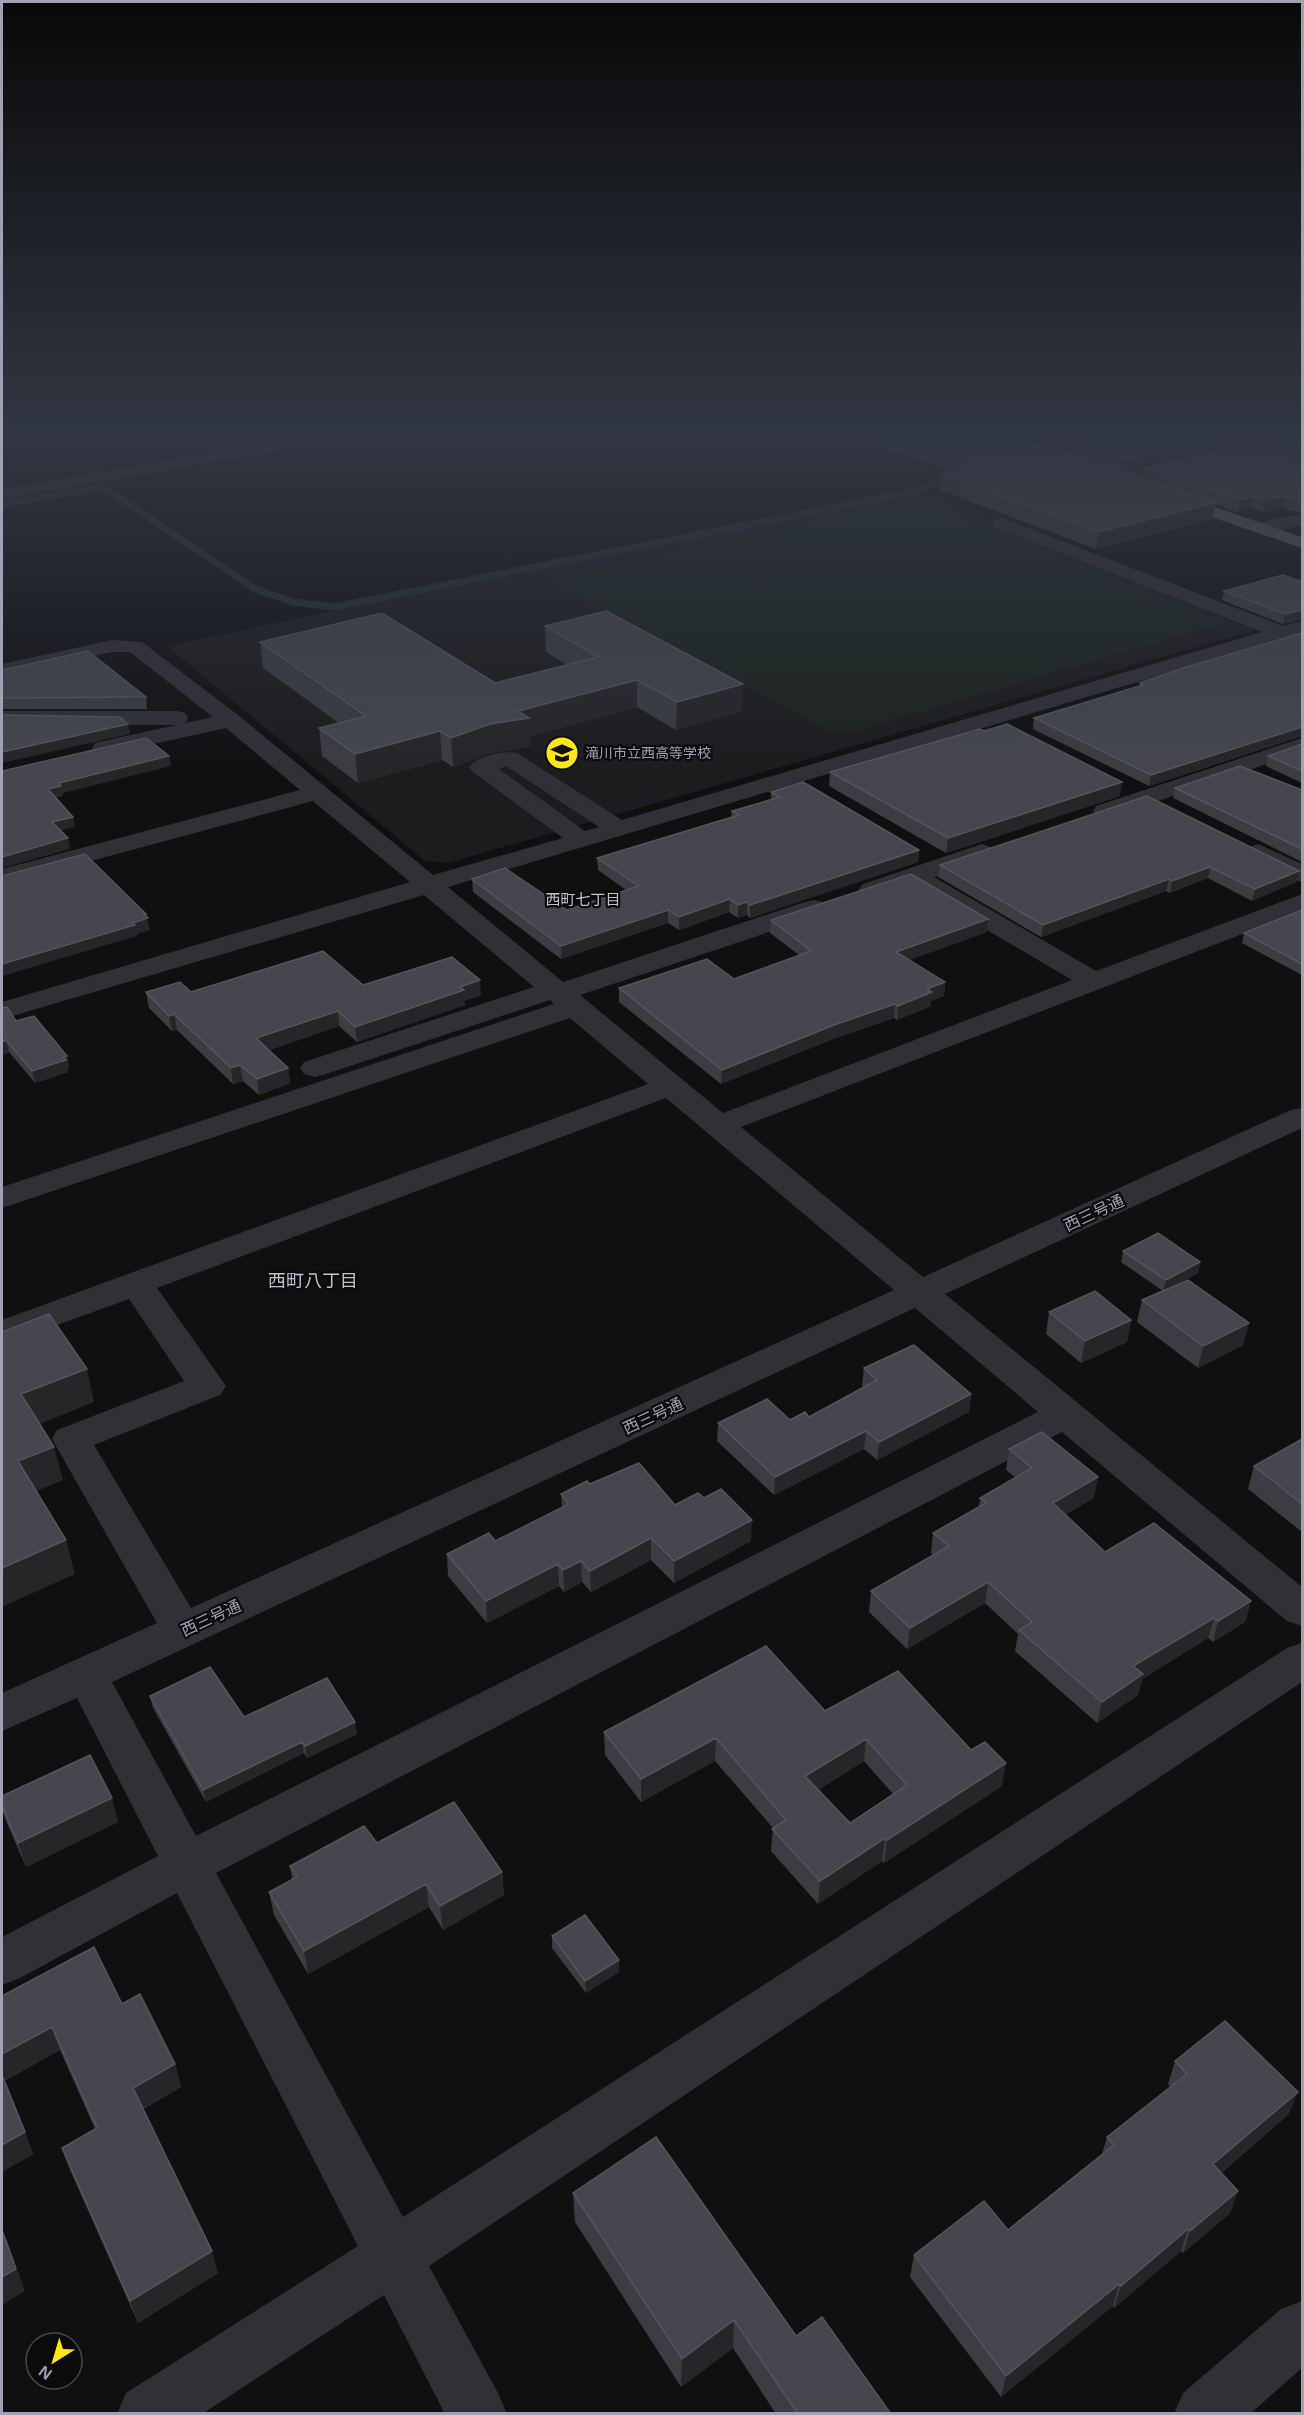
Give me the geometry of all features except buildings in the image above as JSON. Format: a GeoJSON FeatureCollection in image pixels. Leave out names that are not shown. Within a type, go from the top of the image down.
{"type":"FeatureCollection","features":[{"type":"Feature","properties":{"kind":"street"},"geometry":{"type":"LineString","coordinates":[[1069,550],[1282,633]]}},
{"type":"Feature","properties":{"kind":"street"},"geometry":{"type":"LineString","coordinates":[[2,1011],[1302,627]]}},
{"type":"Feature","properties":{"kind":"street"},"geometry":{"type":"LineString","coordinates":[[2,670],[112,646],[135,646],[220,722],[318,793],[717,1126],[1068,1413],[1302,1610]]}},
{"type":"Feature","properties":{"kind":"street"},"geometry":{"type":"LineString","coordinates":[[2,718],[186,718],[220,722]]}},
{"type":"Feature","properties":{"kind":"street"},"geometry":{"type":"LineString","coordinates":[[991,719],[1022,735]]}},
{"type":"Feature","properties":{"kind":"street"},"geometry":{"type":"LineString","coordinates":[[83,753],[220,722]]}},
{"type":"Feature","properties":{"kind":"street"},"geometry":{"type":"LineString","coordinates":[[1079,819],[1302,745]]}},
{"type":"Feature","properties":{"kind":"street"},"geometry":{"type":"LineString","coordinates":[[582,840],[481,767],[509,759],[619,829]]}},
{"type":"Feature","properties":{"kind":"street"},"geometry":{"type":"LineString","coordinates":[[1240,765],[1272,779]]}},
{"type":"Feature","properties":{"kind":"street"},"geometry":{"type":"LineString","coordinates":[[793,777],[823,795]]}},
{"type":"Feature","properties":{"kind":"street"},"geometry":{"type":"LineString","coordinates":[[1116,781],[1178,812]]}},
{"type":"Feature","properties":{"kind":"street"},"geometry":{"type":"LineString","coordinates":[[2,877],[318,793]]}},
{"type":"Feature","properties":{"kind":"street"},"geometry":{"type":"LineString","coordinates":[[1240,843],[1302,874]]}},
{"type":"Feature","properties":{"kind":"street"},"geometry":{"type":"LineString","coordinates":[[2,1198],[562,997],[1000,846]]}},
{"type":"Feature","properties":{"kind":"street"},"geometry":{"type":"LineString","coordinates":[[914,847],[944,865]]}},
{"type":"Feature","properties":{"kind":"street"},"geometry":{"type":"LineString","coordinates":[[913,875],[1095,981]]}},
{"type":"Feature","properties":{"kind":"street"},"geometry":{"type":"LineString","coordinates":[[717,1126],[1302,902]]}},
{"type":"Feature","properties":{"kind":"street"},"geometry":{"type":"LineString","coordinates":[[315,1068],[562,997]]}},
{"type":"Feature","properties":{"kind":"street"},"geometry":{"type":"LineString","coordinates":[[2,1333],[670,1086]]}},
{"type":"Feature","properties":{"kind":"street","name":"西三号通"},"geometry":{"type":"LineString","coordinates":[[2,1713],[1302,1117]]}},
{"type":"Feature","properties":{"kind":"street"},"geometry":{"type":"LineString","coordinates":[[136,1283],[207,1386],[71,1439],[183,1630]]}},
{"type":"Feature","properties":{"kind":"street"},"geometry":{"type":"LineString","coordinates":[[2,1962],[187,1864],[1068,1413]]}},
{"type":"Feature","properties":{"kind":"street"},"geometry":{"type":"LineString","coordinates":[[147,2414],[395,2255],[1302,1660]]}},
{"type":"Feature","properties":{"kind":"street"},"geometry":{"type":"LineString","coordinates":[[86,1674],[477,2414]]}},
{"type":"Feature","properties":{"kind":"street"},"geometry":{"type":"LineString","coordinates":[[1204,2414],[1302,2330]]}},
{"type":"Feature","properties":{"kind":"shaded area","name":"滝川市立西高等学校"},"geometry":{"type":"Polygon","coordinates":[[[622,550],[1058,550],[1255,630],[448,863],[425,861],[167,646],[622,550]]]}},
{"type":"Feature","properties":{"kind":"shaded area"},"geometry":{"type":"Polygon","coordinates":[[[684,550],[1041,550],[1226,622],[839,736],[548,581],[684,550]]]}},
{"type":"Feature","properties":{"kind":"waterway"},"geometry":{"type":"LineString","coordinates":[[196,550],[255,589],[293,602],[334,607],[622,550]]}},
{"type":"Feature","properties":{"kind":"place","name":"滝川市立西高等学校"},"geometry":{"type":"Point","coordinates":[562,753]}},
{"type":"Feature","properties":{"kind":"district","name":"西町七丁目"},"geometry":{"type":"Point","coordinates":[583,899]}},
{"type":"Feature","properties":{"kind":"district","name":"西町八丁目"},"geometry":{"type":"Point","coordinates":[313,1281]}}]}
